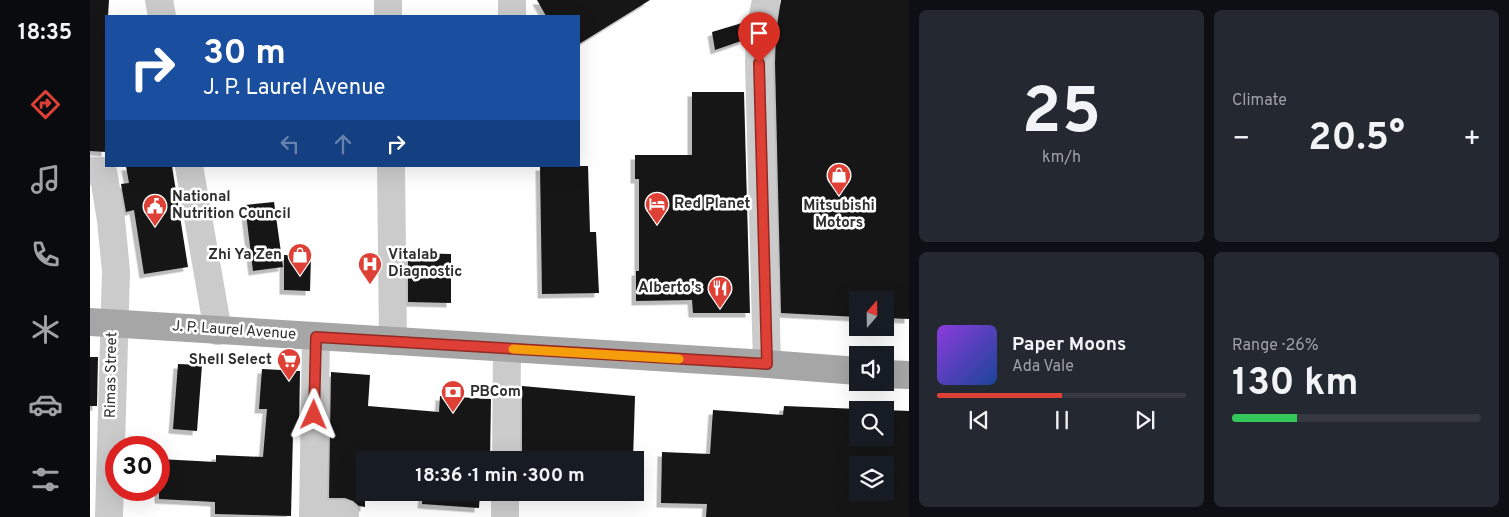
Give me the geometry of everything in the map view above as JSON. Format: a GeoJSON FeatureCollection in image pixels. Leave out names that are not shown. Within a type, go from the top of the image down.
{"type":"FeatureCollection","features":[{"type":"Feature","properties":{"kind":"main road","name":"J. P. Laurel Avenue"},"geometry":{"type":"LineString","coordinates":[[102,323],[849,370]]}},
{"type":"Feature","properties":{"kind":"main road"},"geometry":{"type":"LineString","coordinates":[[894,375],[909,376]]}},
{"type":"Feature","properties":{"kind":"street"},"geometry":{"type":"LineString","coordinates":[[159,0],[162,15]]}},
{"type":"Feature","properties":{"kind":"street"},"geometry":{"type":"LineString","coordinates":[[388,0],[388,15]]}},
{"type":"Feature","properties":{"kind":"street"},"geometry":{"type":"LineString","coordinates":[[512,0],[512,15]]}},
{"type":"Feature","properties":{"kind":"street"},"geometry":{"type":"LineString","coordinates":[[766,0],[760,30],[759,63],[767,364]]}},
{"type":"Feature","properties":{"kind":"street"},"geometry":{"type":"LineString","coordinates":[[189,167],[218,330]]}},
{"type":"Feature","properties":{"kind":"street"},"geometry":{"type":"LineString","coordinates":[[391,167],[393,341]]}},
{"type":"Feature","properties":{"kind":"street","name":"Rimas Street"},"geometry":{"type":"LineString","coordinates":[[90,171],[103,171],[111,220],[116,271],[102,323],[109,517]]}},
{"type":"Feature","properties":{"kind":"street"},"geometry":{"type":"LineString","coordinates":[[316,337],[313,515],[345,514]]}},
{"type":"Feature","properties":{"kind":"street"},"geometry":{"type":"LineString","coordinates":[[506,451],[507,348]]}},
{"type":"Feature","properties":{"kind":"street"},"geometry":{"type":"LineString","coordinates":[[505,501],[505,517]]}},
{"type":"Feature","properties":{"kind":"building"},"geometry":{"type":"Polygon","coordinates":[[[90,0],[109,0],[108,15],[105,15],[105,152],[90,151],[90,0]]]}},
{"type":"Feature","properties":{"kind":"building"},"geometry":{"type":"Polygon","coordinates":[[[537,0],[650,0],[580,43],[580,15],[545,15],[537,0]]]}},
{"type":"Feature","properties":{"kind":"building","name":"Mitsubishi Motors"},"geometry":{"type":"Polygon","coordinates":[[[781,0],[909,0],[909,319],[894,318],[894,291],[849,291],[849,317],[781,313],[775,63],[776,32],[781,0]]]}},
{"type":"Feature","properties":{"kind":"building"},"geometry":{"type":"Polygon","coordinates":[[[742,23],[744,40],[715,50],[712,32],[742,23]]]}},
{"type":"Feature","properties":{"kind":"building"},"geometry":{"type":"Polygon","coordinates":[[[692,92],[744,92],[750,313],[693,313],[692,300],[636,301],[636,271],[639,271],[639,179],[635,179],[635,155],[692,155],[692,92]]]}},
{"type":"Feature","properties":{"kind":"building"},"geometry":{"type":"Polygon","coordinates":[[[588,166],[590,232],[596,232],[599,293],[542,294],[540,167],[588,166]]]}},
{"type":"Feature","properties":{"kind":"building"},"geometry":{"type":"Polygon","coordinates":[[[126,167],[172,167],[188,267],[144,274],[134,210],[126,212],[121,184],[129,183],[126,167]]]}},
{"type":"Feature","properties":{"kind":"building"},"geometry":{"type":"Polygon","coordinates":[[[274,202],[283,267],[253,271],[245,205],[274,202]]]}},
{"type":"Feature","properties":{"kind":"building"},"geometry":{"type":"Polygon","coordinates":[[[408,253],[451,254],[451,303],[408,302],[408,253]]]}},
{"type":"Feature","properties":{"kind":"building"},"geometry":{"type":"Polygon","coordinates":[[[284,255],[311,256],[310,291],[284,290],[284,255]]]}},
{"type":"Feature","properties":{"kind":"building"},"geometry":{"type":"Polygon","coordinates":[[[90,357],[98,357],[97,406],[90,406],[90,357]]]}},
{"type":"Feature","properties":{"kind":"building"},"geometry":{"type":"Polygon","coordinates":[[[178,364],[202,365],[197,431],[173,429],[178,364]]]}},
{"type":"Feature","properties":{"kind":"building"},"geometry":{"type":"Polygon","coordinates":[[[262,369],[300,371],[299,433],[293,433],[291,516],[215,514],[215,502],[170,500],[170,460],[216,462],[216,455],[263,457],[267,409],[259,409],[262,369]]]}},
{"type":"Feature","properties":{"kind":"building"},"geometry":{"type":"Polygon","coordinates":[[[331,372],[370,375],[368,406],[439,412],[440,396],[491,399],[490,451],[356,451],[356,501],[365,501],[365,507],[359,506],[345,498],[329,498],[331,372]]]}},
{"type":"Feature","properties":{"kind":"building"},"geometry":{"type":"Polygon","coordinates":[[[522,386],[635,396],[633,451],[522,451],[522,386]]]}},
{"type":"Feature","properties":{"kind":"building"},"geometry":{"type":"Polygon","coordinates":[[[784,406],[849,409],[849,446],[894,446],[894,410],[909,411],[909,517],[706,517],[707,504],[661,503],[662,452],[710,454],[713,410],[783,415],[784,406]]]}},
{"type":"Feature","properties":{"kind":"building"},"geometry":{"type":"Polygon","coordinates":[[[422,501],[479,501],[479,508],[422,504],[422,501]]]}},
{"type":"Feature","properties":{"kind":"slow traffic"},"geometry":{"type":"LineString","coordinates":[[513,349],[679,359]]}},
{"type":"Feature","properties":{"kind":"place","name":"Mitsubishi Motors"},"geometry":{"type":"Point","coordinates":[839,196]}},
{"type":"Feature","properties":{"kind":"place","name":"Red Planet"},"geometry":{"type":"Point","coordinates":[657,225]}},
{"type":"Feature","properties":{"kind":"place","name":"National Nutrition Council"},"geometry":{"type":"Point","coordinates":[155,227]}},
{"type":"Feature","properties":{"kind":"place","name":"Zhi Ya Zen"},"geometry":{"type":"Point","coordinates":[300,276]}},
{"type":"Feature","properties":{"kind":"place","name":"Vitalab Diagnostic"},"geometry":{"type":"Point","coordinates":[370,285]}},
{"type":"Feature","properties":{"kind":"place","name":"Alberto's"},"geometry":{"type":"Point","coordinates":[720,309]}},
{"type":"Feature","properties":{"kind":"place","name":"Shell Select"},"geometry":{"type":"Point","coordinates":[289,381]}},
{"type":"Feature","properties":{"kind":"place","name":"PBCom"},"geometry":{"type":"Point","coordinates":[453,413]}},
{"type":"Feature","properties":{"kind":"route"},"geometry":{"type":"LineString","coordinates":[[314,415],[316,337],[767,364],[759,63]]}}]}
